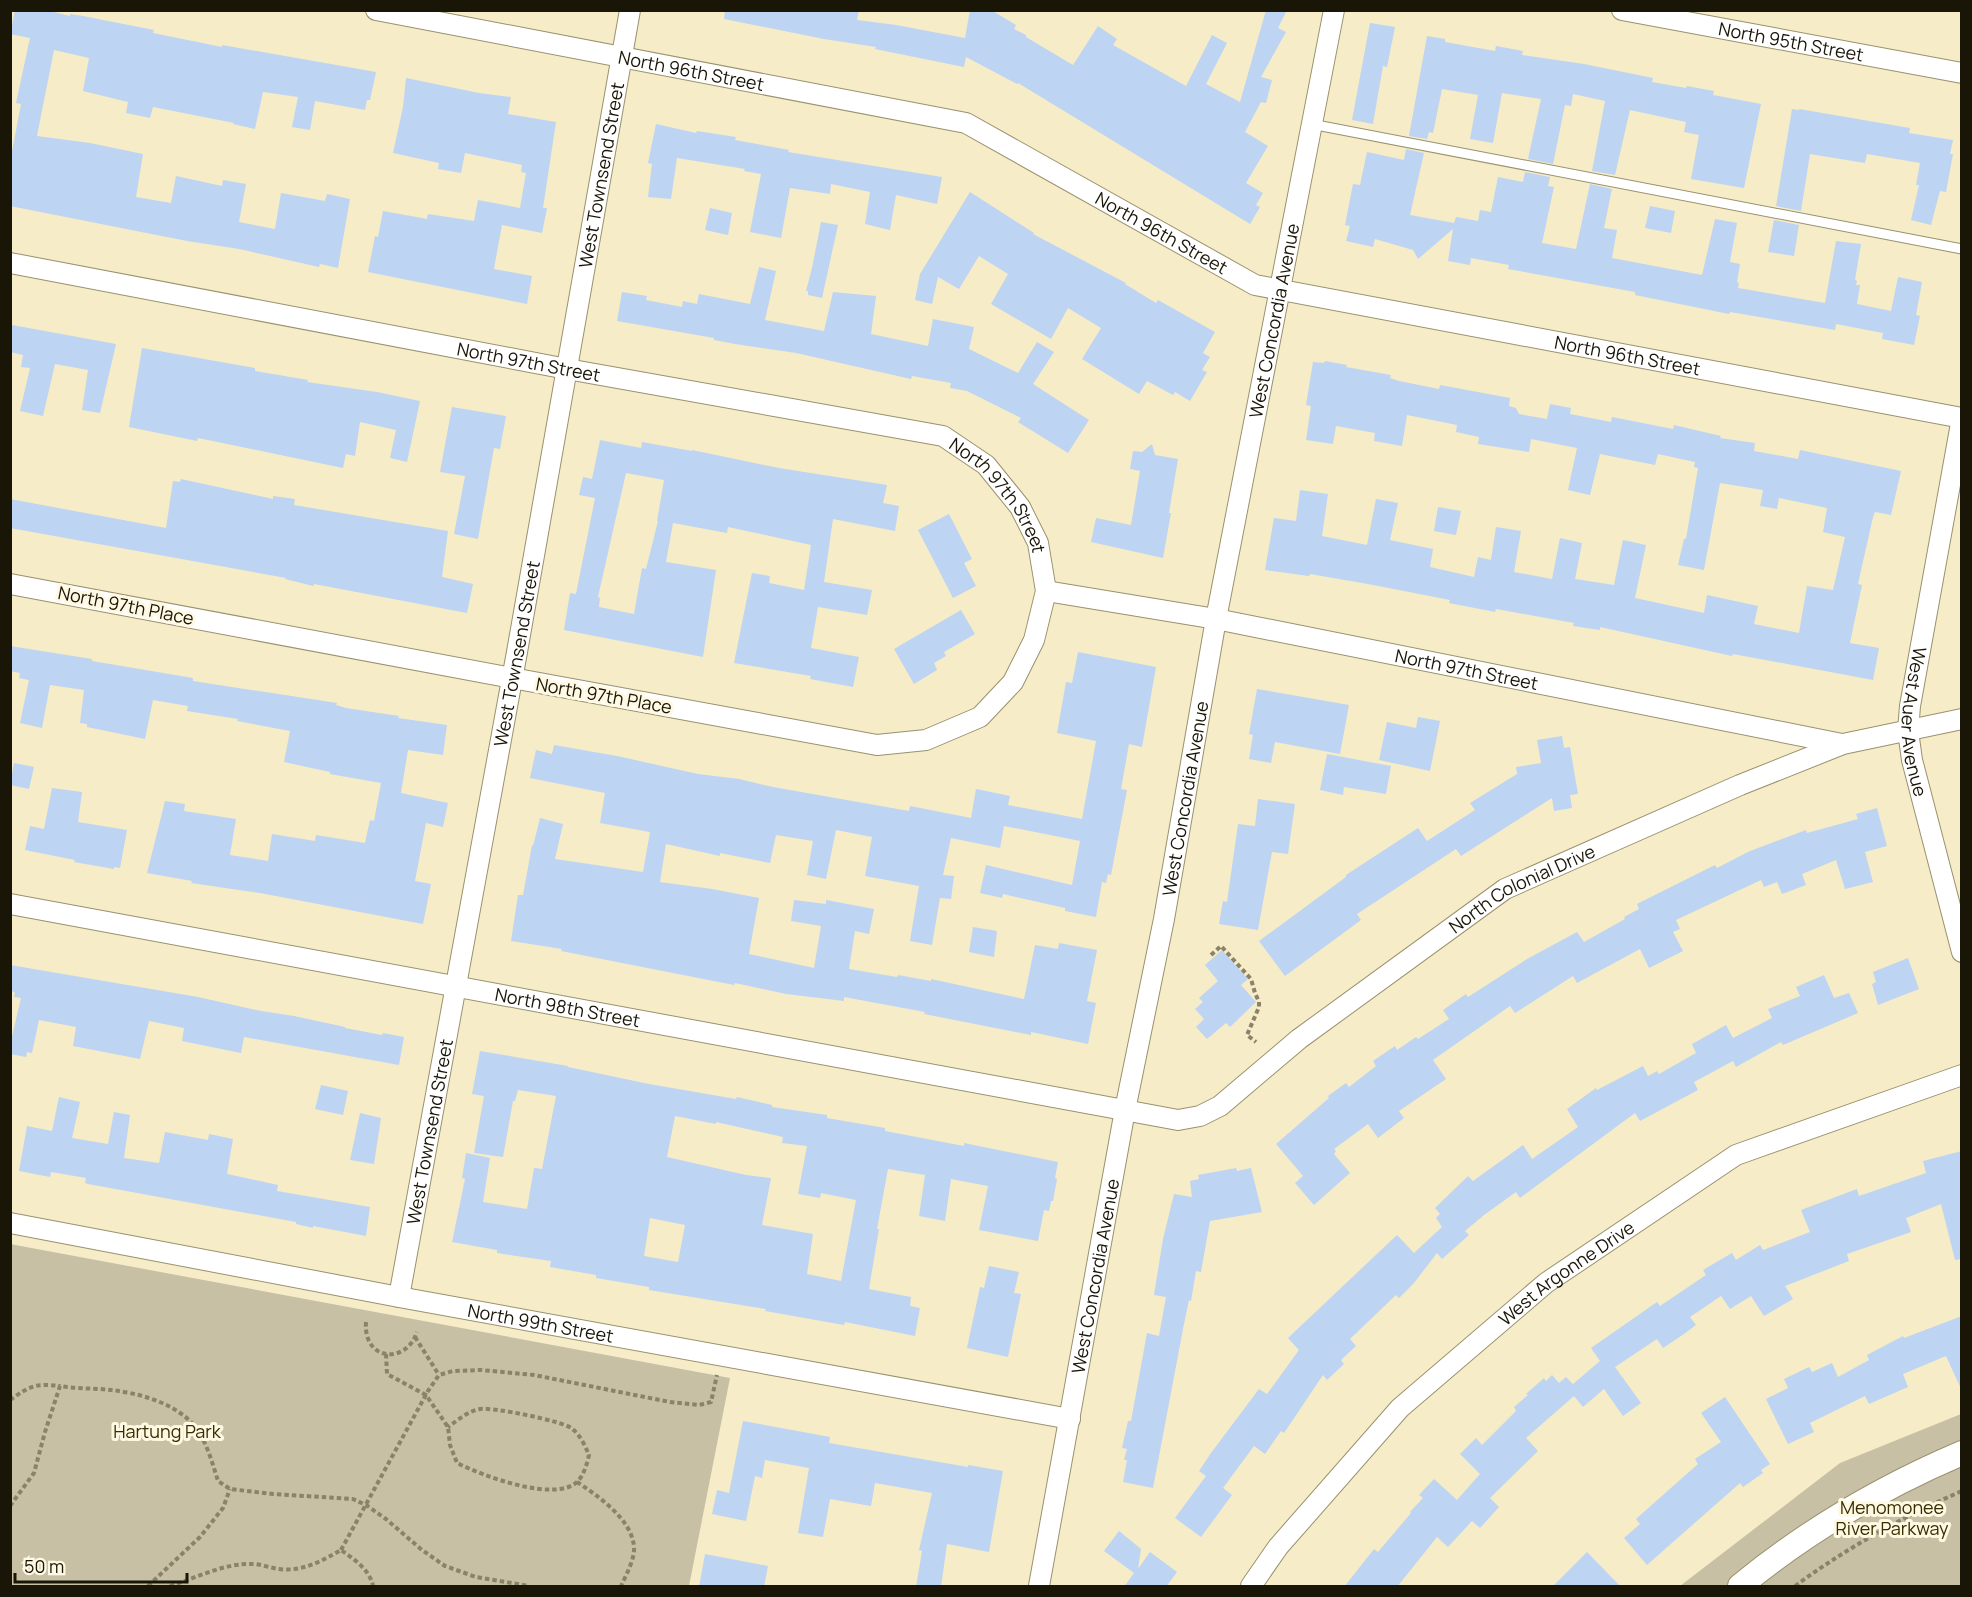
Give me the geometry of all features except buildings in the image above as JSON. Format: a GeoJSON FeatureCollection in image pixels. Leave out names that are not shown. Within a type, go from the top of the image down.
{"type":"FeatureCollection","features":[{"type":"Feature","properties":{"kind":"street","name":"North 96th Street"},"geometry":{"type":"LineString","coordinates":[[376,10],[966,123],[1254,285],[1962,418]]}},
{"type":"Feature","properties":{"kind":"street","name":"West Townsend Street"},"geometry":{"type":"LineString","coordinates":[[399,1297],[512,678],[630,10]]}},
{"type":"Feature","properties":{"kind":"street","name":"West Concordia Avenue"},"geometry":{"type":"LineString","coordinates":[[1039,1587],[1125,1110],[1162,928],[1216,619],[1334,10]]}},
{"type":"Feature","properties":{"kind":"street","name":"North 95th Street"},"geometry":{"type":"LineString","coordinates":[[1622,10],[1962,73]]}},
{"type":"Feature","properties":{"kind":"street","name":"North 97th Street"},"geometry":{"type":"LineString","coordinates":[[10,263],[567,369],[943,436],[986,465],[1020,507],[1038,543],[1046,591],[1216,619],[1843,744]]}},
{"type":"Feature","properties":{"kind":"street","name":"West Auer Avenue"},"geometry":{"type":"LineString","coordinates":[[1962,418],[1910,706],[1908,731],[1915,772],[1962,952]]}},
{"type":"Feature","properties":{"kind":"street","name":"North 97th Place"},"geometry":{"type":"LineString","coordinates":[[10,584],[877,745],[926,740],[980,717],[1013,682],[1034,640],[1046,591]]}},
{"type":"Feature","properties":{"kind":"street","name":"North Colonial Drive"},"geometry":{"type":"LineString","coordinates":[[1125,1110],[1178,1120],[1200,1116],[1220,1106],[1299,1039],[1505,890],[1740,785],[1843,744],[1962,719]]}},
{"type":"Feature","properties":{"kind":"street","name":"North 98th Street"},"geometry":{"type":"LineString","coordinates":[[10,904],[1125,1110]]}},
{"type":"Feature","properties":{"kind":"street","name":"West Argonne Drive"},"geometry":{"type":"LineString","coordinates":[[1251,1587],[1278,1547],[1400,1408],[1546,1283],[1736,1155],[1962,1075]]}},
{"type":"Feature","properties":{"kind":"street","name":"North 99th Street"},"geometry":{"type":"LineString","coordinates":[[10,1224],[1070,1419]]}},
{"type":"Feature","properties":{"kind":"street"},"geometry":{"type":"LineString","coordinates":[[1740,1587],[1764,1566],[1818,1527],[1881,1491],[1962,1453]]}},
{"type":"Feature","properties":{"kind":"lane"},"geometry":{"type":"LineString","coordinates":[[1311,124],[1962,249]]}},
{"type":"Feature","properties":{"kind":"path"},"geometry":{"type":"LineString","coordinates":[[1211,955],[1221,946],[1251,979],[1259,1007],[1247,1035],[1256,1042]]}},
{"type":"Feature","properties":{"kind":"path"},"geometry":{"type":"LineString","coordinates":[[366,1322],[368,1341],[374,1348],[386,1354],[392,1355],[403,1351],[412,1343],[417,1332]]}},
{"type":"Feature","properties":{"kind":"path"},"geometry":{"type":"LineString","coordinates":[[415,1337],[439,1376]]}},
{"type":"Feature","properties":{"kind":"path"},"geometry":{"type":"LineString","coordinates":[[386,1354],[387,1374],[426,1395],[448,1427],[450,1445],[457,1463],[476,1473],[545,1490],[562,1490],[577,1482],[590,1455],[582,1439],[571,1427],[492,1408],[478,1409],[464,1415],[448,1427]]}},
{"type":"Feature","properties":{"kind":"path"},"geometry":{"type":"LineString","coordinates":[[170,1587],[226,1567],[252,1563],[295,1570],[319,1562],[341,1550],[426,1395],[439,1376],[453,1371],[481,1370],[534,1375],[670,1402],[699,1405],[711,1402],[720,1355]]}},
{"type":"Feature","properties":{"kind":"path"},"geometry":{"type":"LineString","coordinates":[[10,1400],[29,1386],[46,1385],[110,1390],[146,1397],[177,1410],[193,1424],[208,1449],[218,1481],[230,1489],[353,1499],[366,1505],[445,1566],[476,1577],[529,1587]]}},
{"type":"Feature","properties":{"kind":"path"},"geometry":{"type":"LineString","coordinates":[[10,1506],[34,1473],[60,1386]]}},
{"type":"Feature","properties":{"kind":"path"},"geometry":{"type":"LineString","coordinates":[[577,1482],[618,1514],[631,1535],[634,1548],[621,1587]]}},
{"type":"Feature","properties":{"kind":"path"},"geometry":{"type":"LineString","coordinates":[[147,1587],[200,1537],[224,1508],[230,1489]]}},
{"type":"Feature","properties":{"kind":"path"},"geometry":{"type":"LineString","coordinates":[[1795,1587],[1868,1537],[1918,1509],[1962,1491]]}},
{"type":"Feature","properties":{"kind":"path"},"geometry":{"type":"LineString","coordinates":[[341,1550],[358,1562],[372,1581],[373,1587]]}},
{"type":"Feature","properties":{"kind":"green space","name":"Hartung Park"},"geometry":{"type":"Polygon","coordinates":[[[10,1244],[730,1378],[689,1586],[11,1586],[10,1244]]]}},
{"type":"Feature","properties":{"kind":"green space","name":"Menomonee River Parkway"},"geometry":{"type":"Polygon","coordinates":[[[1961,1414],[1961,1586],[1680,1586],[1840,1463],[1961,1414]]]}}]}
